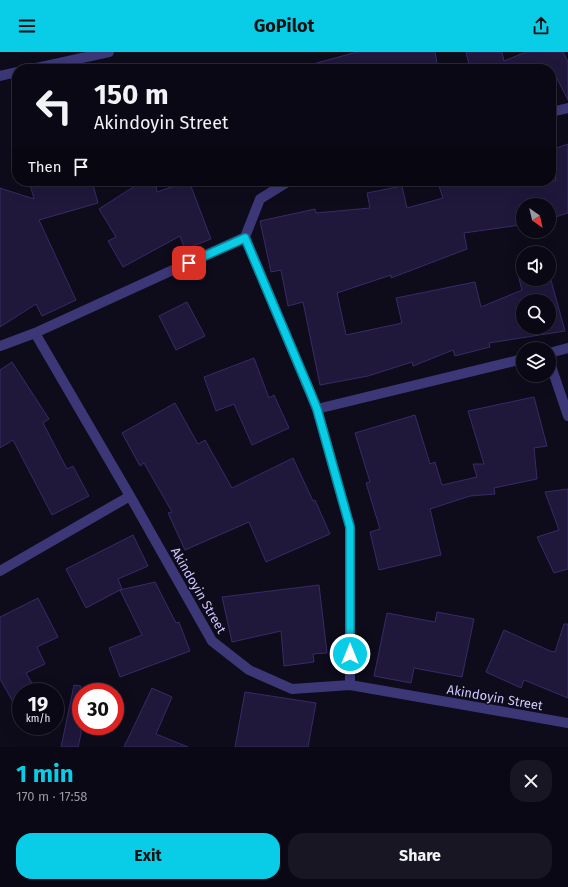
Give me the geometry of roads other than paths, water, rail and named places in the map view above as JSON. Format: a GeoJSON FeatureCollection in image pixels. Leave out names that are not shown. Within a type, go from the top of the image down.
{"type":"FeatureCollection","features":[{"type":"Feature","properties":{"kind":"street"},"geometry":{"type":"LineString","coordinates":[[55,64],[109,52]]}},
{"type":"Feature","properties":{"kind":"street"},"geometry":{"type":"LineString","coordinates":[[0,76],[12,73]]}},
{"type":"Feature","properties":{"kind":"street"},"geometry":{"type":"LineString","coordinates":[[556,111],[568,108]]}},
{"type":"Feature","properties":{"kind":"street"},"geometry":{"type":"LineString","coordinates":[[281,186],[260,199],[245,238],[317,409],[350,527],[350,686]]}},
{"type":"Feature","properties":{"kind":"street"},"geometry":{"type":"LineString","coordinates":[[0,346],[35,333],[245,238]]}},
{"type":"Feature","properties":{"kind":"street","name":"Akindoyin Street"},"geometry":{"type":"LineString","coordinates":[[35,333],[212,641],[249,670],[292,689],[350,686],[568,723]]}},
{"type":"Feature","properties":{"kind":"street"},"geometry":{"type":"LineString","coordinates":[[556,351],[568,348]]}},
{"type":"Feature","properties":{"kind":"street"},"geometry":{"type":"LineString","coordinates":[[317,409],[516,362]]}},
{"type":"Feature","properties":{"kind":"street"},"geometry":{"type":"LineString","coordinates":[[556,381],[568,416]]}},
{"type":"Feature","properties":{"kind":"street"},"geometry":{"type":"LineString","coordinates":[[0,570],[130,496]]}}]}
